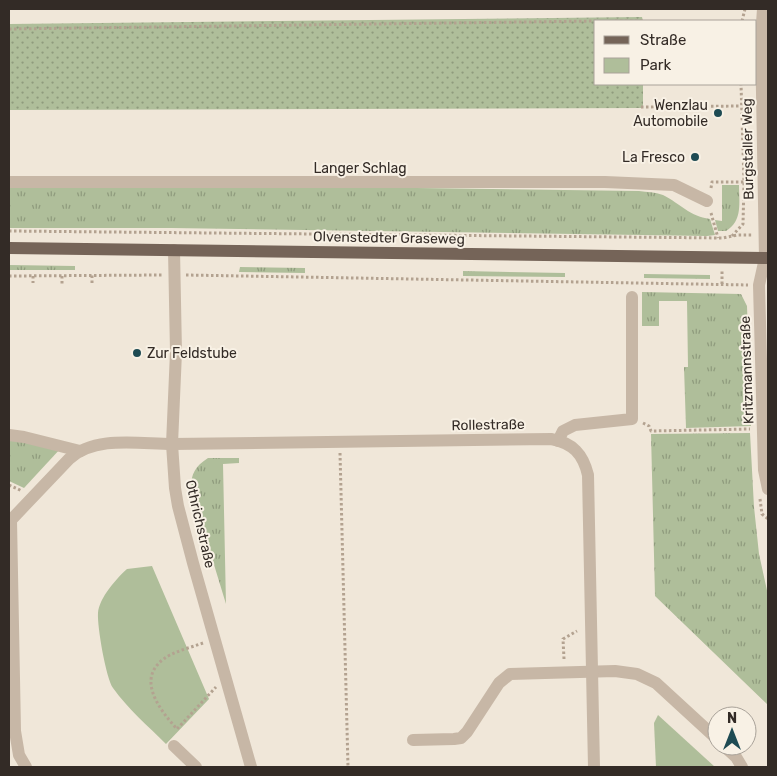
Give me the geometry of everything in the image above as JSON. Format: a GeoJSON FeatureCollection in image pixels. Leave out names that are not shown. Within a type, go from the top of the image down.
{"type":"FeatureCollection","features":[{"type":"Feature","properties":{"kind":"main road","name":"Olvenstedter Graseweg"},"geometry":{"type":"LineString","coordinates":[[9,248],[767,260]]}},
{"type":"Feature","properties":{"kind":"street","name":"Burgstaller Weg"},"geometry":{"type":"LineString","coordinates":[[763,9],[761,38],[765,125],[767,260]]}},
{"type":"Feature","properties":{"kind":"street","name":"Langer Schlag"},"geometry":{"type":"LineString","coordinates":[[9,182],[605,182],[674,185],[707,201]]}},
{"type":"Feature","properties":{"kind":"street","name":"Othrichstraße"},"geometry":{"type":"LineString","coordinates":[[174,250],[176,352],[172,444],[178,506],[251,767]]}},
{"type":"Feature","properties":{"kind":"street","name":"Kritzmannstraße"},"geometry":{"type":"LineString","coordinates":[[767,260],[760,284],[764,470],[768,489]]}},
{"type":"Feature","properties":{"kind":"street"},"geometry":{"type":"LineString","coordinates":[[594,767],[588,475],[579,452],[570,445],[558,440],[563,431],[575,425],[632,419],[632,297]]}},
{"type":"Feature","properties":{"kind":"street"},"geometry":{"type":"LineString","coordinates":[[9,435],[80,451]]}},
{"type":"Feature","properties":{"kind":"street","name":"Rollestraße"},"geometry":{"type":"LineString","coordinates":[[80,451],[103,444],[558,440]]}},
{"type":"Feature","properties":{"kind":"street"},"geometry":{"type":"LineString","coordinates":[[26,767],[19,755],[15,731],[10,520],[69,459],[80,451]]}},
{"type":"Feature","properties":{"kind":"street"},"geometry":{"type":"LineString","coordinates":[[412,740],[461,738],[500,683],[510,674],[592,671],[629,672],[649,679],[656,683],[707,730]]}},
{"type":"Feature","properties":{"kind":"street"},"geometry":{"type":"LineString","coordinates":[[174,746],[196,767]]}},
{"type":"Feature","properties":{"kind":"street"},"geometry":{"type":"LineString","coordinates":[[734,756],[742,767]]}},
{"type":"Feature","properties":{"kind":"path"},"geometry":{"type":"LineString","coordinates":[[9,29],[594,22]]}},
{"type":"Feature","properties":{"kind":"path","name":"Burgstaller Weg"},"geometry":{"type":"LineString","coordinates":[[731,237],[743,224],[744,182],[741,85]]}},
{"type":"Feature","properties":{"kind":"path"},"geometry":{"type":"LineString","coordinates":[[641,107],[741,106]]}},
{"type":"Feature","properties":{"kind":"path"},"geometry":{"type":"LineString","coordinates":[[718,238],[707,201],[712,182],[744,182]]}},
{"type":"Feature","properties":{"kind":"path","name":"Olvenstedter Graseweg"},"geometry":{"type":"LineString","coordinates":[[9,231],[718,238],[737,235]]}},
{"type":"Feature","properties":{"kind":"path"},"geometry":{"type":"LineString","coordinates":[[92,275],[92,284]]}},
{"type":"Feature","properties":{"kind":"path"},"geometry":{"type":"LineString","coordinates":[[9,276],[155,275]]}},
{"type":"Feature","properties":{"kind":"path"},"geometry":{"type":"LineString","coordinates":[[193,275],[748,284]]}},
{"type":"Feature","properties":{"kind":"path"},"geometry":{"type":"LineString","coordinates":[[33,276],[34,284]]}},
{"type":"Feature","properties":{"kind":"path"},"geometry":{"type":"LineString","coordinates":[[62,276],[62,284]]}},
{"type":"Feature","properties":{"kind":"path"},"geometry":{"type":"LineString","coordinates":[[632,419],[649,426],[651,431],[754,429]]}},
{"type":"Feature","properties":{"kind":"path"},"geometry":{"type":"LineString","coordinates":[[340,453],[348,767]]}},
{"type":"Feature","properties":{"kind":"path"},"geometry":{"type":"LineString","coordinates":[[564,672],[563,639],[591,622]]}},
{"type":"Feature","properties":{"kind":"path"},"geometry":{"type":"LineString","coordinates":[[206,642],[171,655],[159,664],[152,676],[152,690],[161,710],[177,729],[218,685]]}},
{"type":"Feature","properties":{"kind":"green space"},"geometry":{"type":"Polygon","coordinates":[[[642,17],[643,20],[594,20],[594,85],[643,85],[643,108],[9,110],[9,24],[642,17]]]}},
{"type":"Feature","properties":{"kind":"green space"},"geometry":{"type":"Polygon","coordinates":[[[722,185],[739,185],[739,211],[738,217],[731,227],[726,231],[718,231],[715,220],[722,221],[722,185]]]}},
{"type":"Feature","properties":{"kind":"green space"},"geometry":{"type":"Polygon","coordinates":[[[343,187],[651,192],[663,195],[696,215],[710,219],[715,235],[171,228],[9,228],[9,188],[343,187]]]}},
{"type":"Feature","properties":{"kind":"green space"},"geometry":{"type":"Polygon","coordinates":[[[9,265],[75,266],[75,270],[9,270],[9,265]]]}},
{"type":"Feature","properties":{"kind":"green space"},"geometry":{"type":"Polygon","coordinates":[[[240,267],[305,268],[305,273],[239,272],[240,267]]]}},
{"type":"Feature","properties":{"kind":"green space"},"geometry":{"type":"Polygon","coordinates":[[[463,271],[565,273],[565,277],[463,276],[463,271]]]}},
{"type":"Feature","properties":{"kind":"green space"},"geometry":{"type":"Polygon","coordinates":[[[644,274],[710,275],[710,279],[644,278],[644,274]]]}},
{"type":"Feature","properties":{"kind":"green space"},"geometry":{"type":"Polygon","coordinates":[[[642,292],[741,294],[747,306],[751,426],[686,428],[684,367],[688,367],[687,301],[659,301],[659,326],[642,326],[642,292]]]}},
{"type":"Feature","properties":{"kind":"green space"},"geometry":{"type":"Polygon","coordinates":[[[750,433],[759,554],[768,595],[768,705],[655,596],[651,434],[750,433]]]}},
{"type":"Feature","properties":{"kind":"green space"},"geometry":{"type":"Polygon","coordinates":[[[9,438],[61,448],[24,488],[9,481],[9,438]]]}},
{"type":"Feature","properties":{"kind":"green space"},"geometry":{"type":"Polygon","coordinates":[[[208,458],[239,458],[239,463],[223,464],[226,604],[197,509],[194,509],[191,486],[196,469],[208,458]]]}},
{"type":"Feature","properties":{"kind":"green space"},"geometry":{"type":"Polygon","coordinates":[[[152,566],[209,699],[166,744],[113,688],[105,663],[98,620],[99,607],[102,601],[109,589],[127,569],[152,566]]]}},
{"type":"Feature","properties":{"kind":"green space"},"geometry":{"type":"Polygon","coordinates":[[[658,715],[715,767],[656,767],[654,723],[658,715]]]}},
{"type":"Feature","properties":{"kind":"place","name":"Wenzlau Automobile"},"geometry":{"type":"Point","coordinates":[718,113]}},
{"type":"Feature","properties":{"kind":"place","name":"La Fresco"},"geometry":{"type":"Point","coordinates":[695,157]}},
{"type":"Feature","properties":{"kind":"place","name":"Zur Feldstube"},"geometry":{"type":"Point","coordinates":[137,353]}}]}
